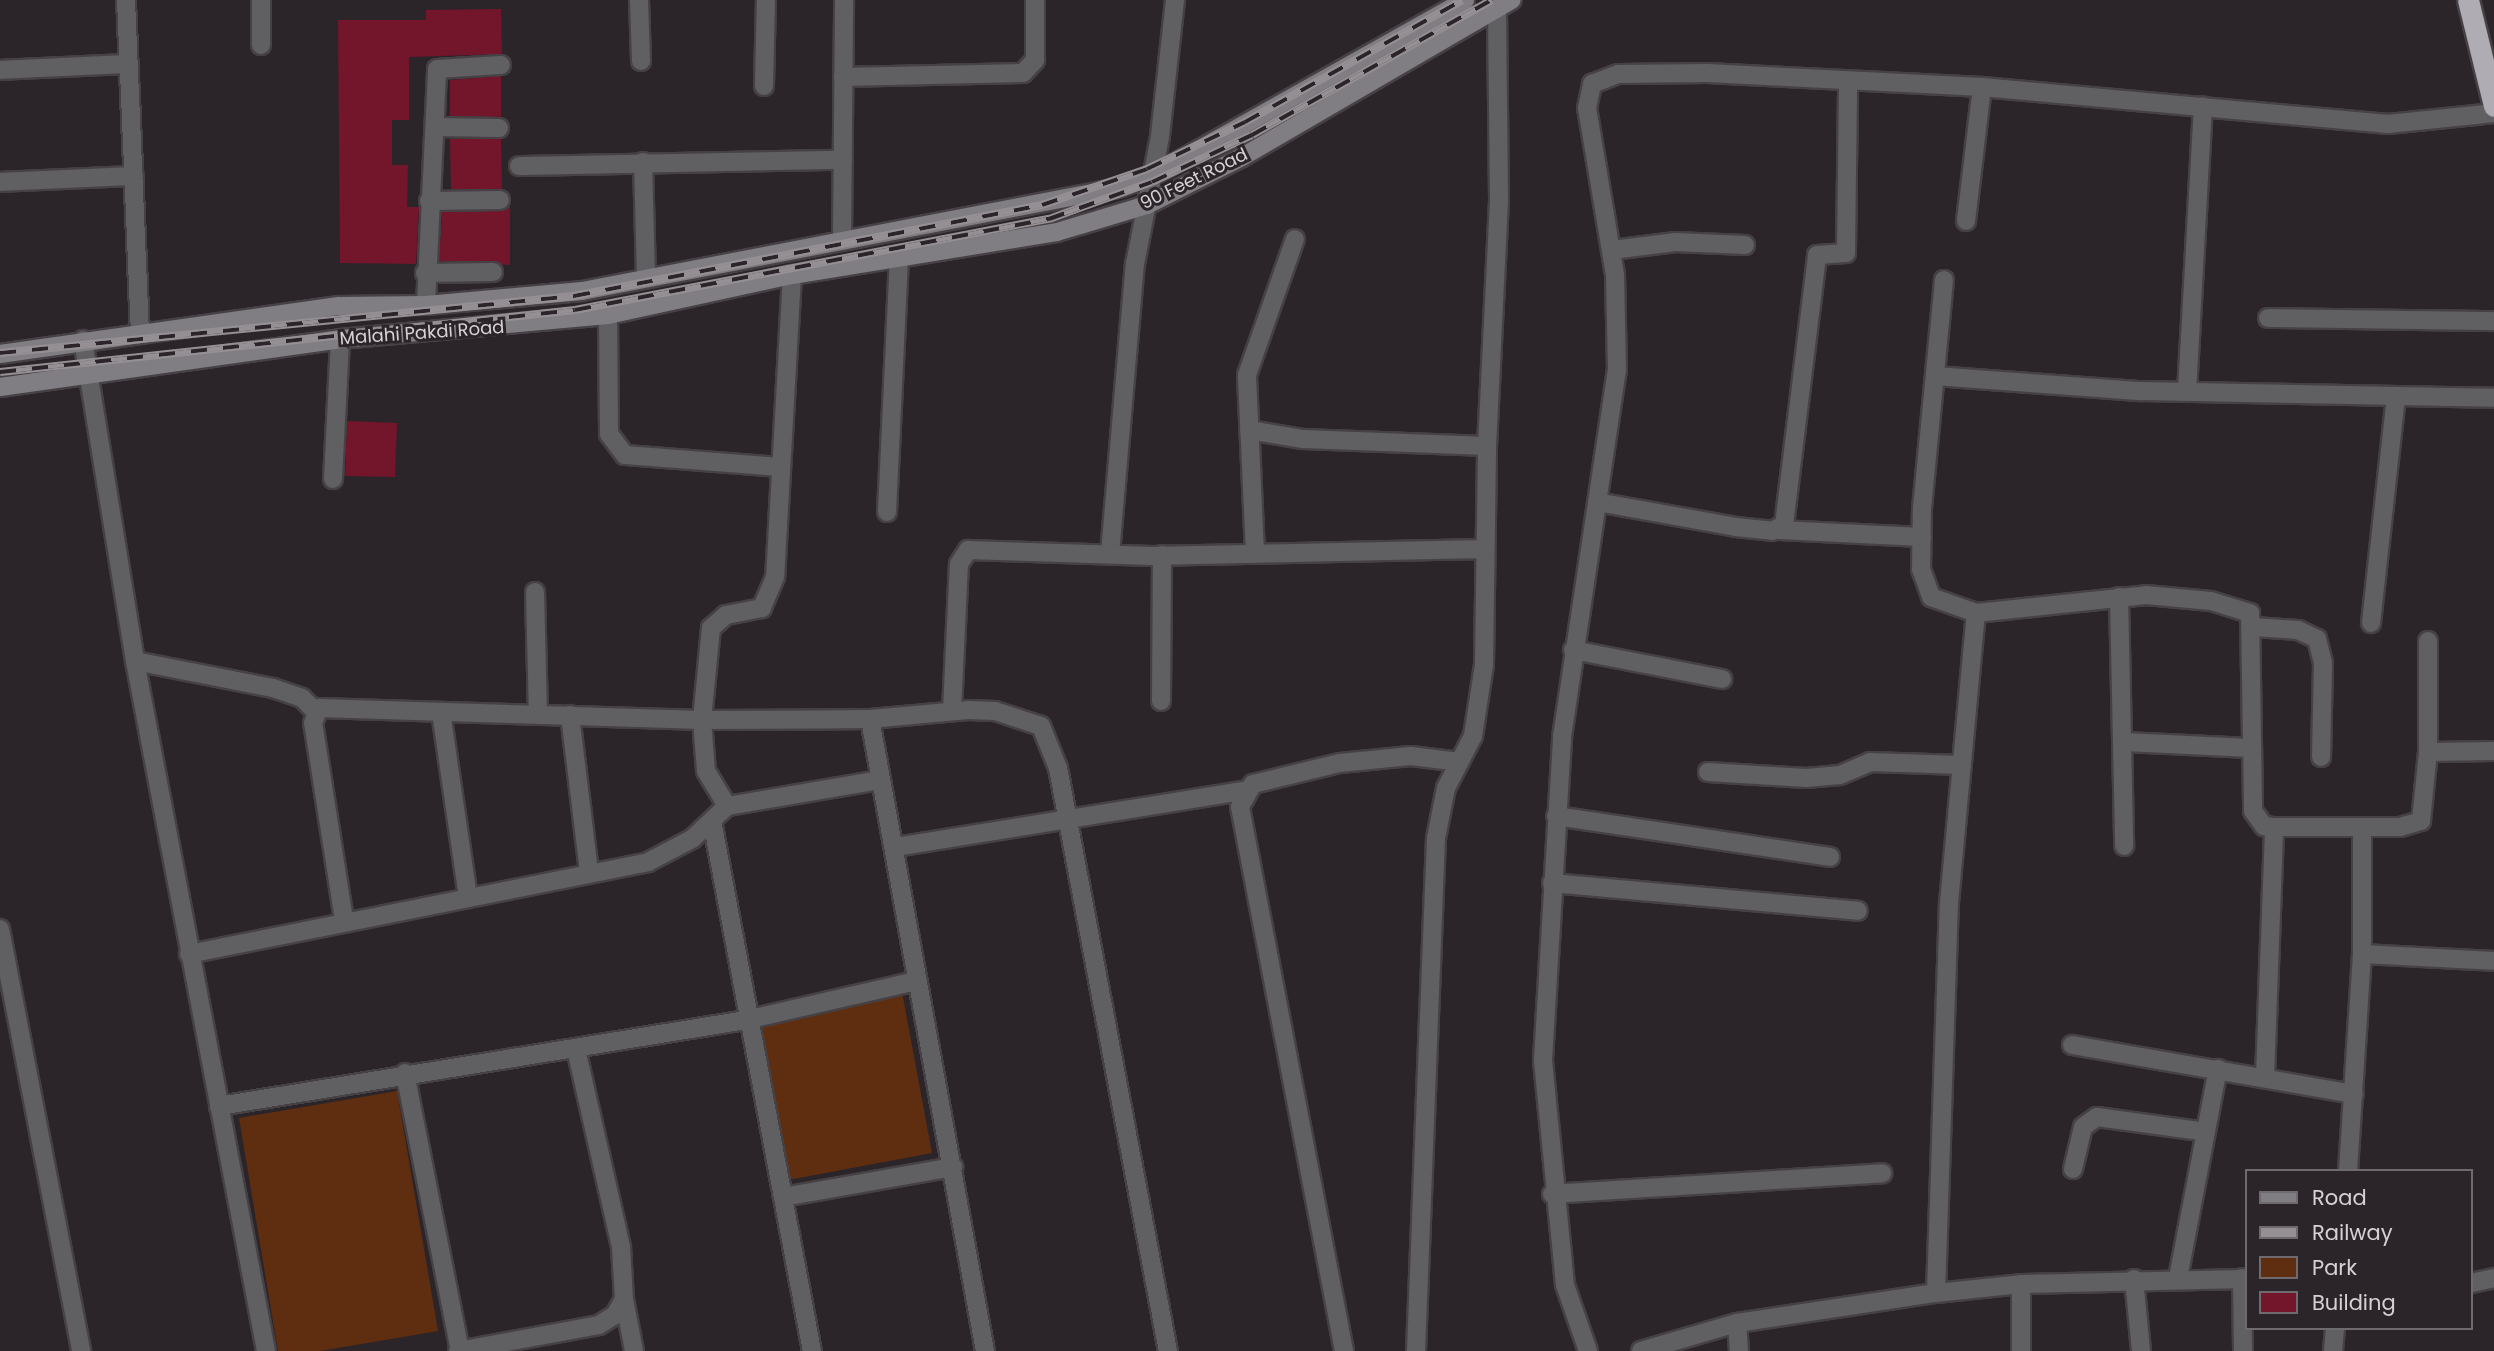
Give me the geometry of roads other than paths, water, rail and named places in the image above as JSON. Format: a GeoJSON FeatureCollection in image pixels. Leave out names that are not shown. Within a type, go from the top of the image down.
{"type":"FeatureCollection","features":[{"type":"Feature","properties":{"kind":"highway"},"geometry":{"type":"LineString","coordinates":[[2468,0],[2494,106]]}},
{"type":"Feature","properties":{"kind":"main road","name":"90 Feet Road"},"geometry":{"type":"LineString","coordinates":[[842,241],[1051,203],[1152,176],[1465,0]]}},
{"type":"Feature","properties":{"kind":"main road","name":"90 Feet Road"},"geometry":{"type":"LineString","coordinates":[[842,266],[1056,232],[1147,205],[1242,157],[1502,2]]}},
{"type":"Feature","properties":{"kind":"main road","name":"Malahi Pakdi Road"},"geometry":{"type":"LineString","coordinates":[[0,354],[83,340],[339,306],[426,305],[582,291],[842,241]]}},
{"type":"Feature","properties":{"kind":"main road","name":"Malahi Pakdi Road"},"geometry":{"type":"LineString","coordinates":[[0,387],[340,339],[608,315],[842,266]]}},
{"type":"Feature","properties":{"kind":"main road"},"geometry":{"type":"LineString","coordinates":[[685,271],[691,297]]}},
{"type":"Feature","properties":{"kind":"street"},"geometry":{"type":"LineString","coordinates":[[126,0],[140,332]]}},
{"type":"Feature","properties":{"kind":"street"},"geometry":{"type":"LineString","coordinates":[[261,0],[261,45]]}},
{"type":"Feature","properties":{"kind":"street"},"geometry":{"type":"LineString","coordinates":[[639,0],[641,61]]}},
{"type":"Feature","properties":{"kind":"street"},"geometry":{"type":"LineString","coordinates":[[764,86],[766,0]]}},
{"type":"Feature","properties":{"kind":"street"},"geometry":{"type":"LineString","coordinates":[[842,241],[844,0]]}},
{"type":"Feature","properties":{"kind":"street"},"geometry":{"type":"LineString","coordinates":[[843,77],[1023,73],[1035,60],[1035,0]]}},
{"type":"Feature","properties":{"kind":"street"},"geometry":{"type":"LineString","coordinates":[[1110,554],[1134,275],[1152,176],[1175,0]]}},
{"type":"Feature","properties":{"kind":"street"},"geometry":{"type":"LineString","coordinates":[[1416,1351],[1438,811],[1473,736],[1482,693],[1487,446],[1499,200],[1502,2]]}},
{"type":"Feature","properties":{"kind":"street"},"geometry":{"type":"LineString","coordinates":[[0,70],[128,64]]}},
{"type":"Feature","properties":{"kind":"street"},"geometry":{"type":"LineString","coordinates":[[426,305],[425,273],[437,127],[438,68],[501,65]]}},
{"type":"Feature","properties":{"kind":"street"},"geometry":{"type":"LineString","coordinates":[[1588,1351],[1565,1285],[1552,1194],[1543,1060],[1556,816],[1573,650],[1617,370],[1612,250],[1587,108],[1592,84],[1602,77],[1645,73],[1982,88],[2338,120],[2435,121],[2494,113]]}},
{"type":"Feature","properties":{"kind":"street"},"geometry":{"type":"LineString","coordinates":[[1779,530],[1789,505],[1817,255],[1846,253],[1848,81]]}},
{"type":"Feature","properties":{"kind":"street"},"geometry":{"type":"LineString","coordinates":[[1966,220],[1982,88]]}},
{"type":"Feature","properties":{"kind":"street"},"geometry":{"type":"LineString","coordinates":[[2187,392],[2203,106]]}},
{"type":"Feature","properties":{"kind":"street"},"geometry":{"type":"LineString","coordinates":[[437,127],[499,128]]}},
{"type":"Feature","properties":{"kind":"street"},"geometry":{"type":"LineString","coordinates":[[519,166],[843,160]]}},
{"type":"Feature","properties":{"kind":"street"},"geometry":{"type":"LineString","coordinates":[[643,162],[646,278]]}},
{"type":"Feature","properties":{"kind":"street"},"geometry":{"type":"LineString","coordinates":[[0,182],[134,176]]}},
{"type":"Feature","properties":{"kind":"street"},"geometry":{"type":"LineString","coordinates":[[429,201],[500,200]]}},
{"type":"Feature","properties":{"kind":"street"},"geometry":{"type":"LineString","coordinates":[[1255,553],[1245,395],[1250,356],[1295,239]]}},
{"type":"Feature","properties":{"kind":"street"},"geometry":{"type":"LineString","coordinates":[[1612,250],[1675,242],[1745,245]]}},
{"type":"Feature","properties":{"kind":"street"},"geometry":{"type":"LineString","coordinates":[[887,512],[899,256]]}},
{"type":"Feature","properties":{"kind":"street"},"geometry":{"type":"LineString","coordinates":[[425,273],[493,272]]}},
{"type":"Feature","properties":{"kind":"street"},"geometry":{"type":"LineString","coordinates":[[727,806],[706,771],[702,720],[716,619],[762,608],[772,592],[792,275]]}},
{"type":"Feature","properties":{"kind":"street"},"geometry":{"type":"LineString","coordinates":[[1944,280],[1922,537],[1923,586],[1931,597],[1976,613],[2119,597],[2177,596],[2234,606],[2250,613],[2254,627],[2250,748],[2253,811],[2256,820],[2274,827],[2413,826],[2421,821],[2428,752],[2428,640]]}},
{"type":"Feature","properties":{"kind":"street"},"geometry":{"type":"LineString","coordinates":[[608,315],[609,434],[625,455],[781,467]]}},
{"type":"Feature","properties":{"kind":"street"},"geometry":{"type":"LineString","coordinates":[[2267,318],[2485,321]]}},
{"type":"Feature","properties":{"kind":"street"},"geometry":{"type":"LineString","coordinates":[[333,479],[340,339]]}},
{"type":"Feature","properties":{"kind":"street"},"geometry":{"type":"LineString","coordinates":[[83,340],[135,661],[265,1351]]}},
{"type":"Feature","properties":{"kind":"street"},"geometry":{"type":"LineString","coordinates":[[1935,376],[2187,392],[2493,398]]}},
{"type":"Feature","properties":{"kind":"street"},"geometry":{"type":"LineString","coordinates":[[2371,623],[2396,396]]}},
{"type":"Feature","properties":{"kind":"street"},"geometry":{"type":"LineString","coordinates":[[1249,430],[1303,439],[1487,446]]}},
{"type":"Feature","properties":{"kind":"street"},"geometry":{"type":"LineString","coordinates":[[1597,502],[1779,530],[1922,537]]}},
{"type":"Feature","properties":{"kind":"street"},"geometry":{"type":"LineString","coordinates":[[952,711],[961,556],[987,547],[1162,555],[1485,549]]}},
{"type":"Feature","properties":{"kind":"street"},"geometry":{"type":"LineString","coordinates":[[1161,701],[1162,555]]}},
{"type":"Feature","properties":{"kind":"street"},"geometry":{"type":"LineString","coordinates":[[535,592],[538,715]]}},
{"type":"Feature","properties":{"kind":"street"},"geometry":{"type":"LineString","coordinates":[[2119,597],[2125,742],[2124,846]]}},
{"type":"Feature","properties":{"kind":"street"},"geometry":{"type":"LineString","coordinates":[[1936,1293],[1945,968],[1976,613]]}},
{"type":"Feature","properties":{"kind":"street"},"geometry":{"type":"LineString","coordinates":[[2254,627],[2298,630],[2317,639],[2323,663],[2321,757]]}},
{"type":"Feature","properties":{"kind":"street"},"geometry":{"type":"LineString","coordinates":[[1573,650],[1722,679]]}},
{"type":"Feature","properties":{"kind":"street"},"geometry":{"type":"LineString","coordinates":[[135,661],[273,688],[302,698],[315,711],[344,920]]}},
{"type":"Feature","properties":{"kind":"street"},"geometry":{"type":"LineString","coordinates":[[315,711],[347,707],[702,720],[870,719],[952,711],[995,711],[1041,726],[1052,742],[1168,1351]]}},
{"type":"Feature","properties":{"kind":"street"},"geometry":{"type":"LineString","coordinates":[[440,712],[468,896]]}},
{"type":"Feature","properties":{"kind":"street"},"geometry":{"type":"LineString","coordinates":[[570,715],[589,873]]}},
{"type":"Feature","properties":{"kind":"street"},"geometry":{"type":"LineString","coordinates":[[870,719],[879,780],[896,846],[916,981],[953,1167],[985,1351]]}},
{"type":"Feature","properties":{"kind":"street"},"geometry":{"type":"LineString","coordinates":[[2125,742],[2250,748]]}},
{"type":"Feature","properties":{"kind":"street"},"geometry":{"type":"LineString","coordinates":[[2428,752],[2494,751]]}},
{"type":"Feature","properties":{"kind":"street"},"geometry":{"type":"LineString","coordinates":[[896,846],[1246,790],[1370,758],[1460,762]]}},
{"type":"Feature","properties":{"kind":"street"},"geometry":{"type":"LineString","coordinates":[[1708,772],[1806,778],[1840,775],[1870,762],[1962,765]]}},
{"type":"Feature","properties":{"kind":"street"},"geometry":{"type":"LineString","coordinates":[[189,954],[344,920],[589,873],[673,852],[727,806],[879,780]]}},
{"type":"Feature","properties":{"kind":"street"},"geometry":{"type":"LineString","coordinates":[[1246,790],[1241,819],[1344,1351]]}},
{"type":"Feature","properties":{"kind":"street"},"geometry":{"type":"LineString","coordinates":[[1556,816],[1830,857]]}},
{"type":"Feature","properties":{"kind":"street"},"geometry":{"type":"LineString","coordinates":[[712,821],[746,1020],[812,1351]]}},
{"type":"Feature","properties":{"kind":"street"},"geometry":{"type":"LineString","coordinates":[[2265,1077],[2274,827]]}},
{"type":"Feature","properties":{"kind":"street"},"geometry":{"type":"LineString","coordinates":[[2348,1169],[2362,954],[2362,827]]}},
{"type":"Feature","properties":{"kind":"street"},"geometry":{"type":"LineString","coordinates":[[1552,883],[1858,911]]}},
{"type":"Feature","properties":{"kind":"street"},"geometry":{"type":"LineString","coordinates":[[0,929],[81,1351]]}},
{"type":"Feature","properties":{"kind":"street"},"geometry":{"type":"LineString","coordinates":[[2362,954],[2494,961]]}},
{"type":"Feature","properties":{"kind":"street"},"geometry":{"type":"LineString","coordinates":[[219,1106],[405,1073],[576,1049],[746,1020],[916,981]]}},
{"type":"Feature","properties":{"kind":"street"},"geometry":{"type":"LineString","coordinates":[[2072,1045],[2354,1094]]}},
{"type":"Feature","properties":{"kind":"street"},"geometry":{"type":"LineString","coordinates":[[576,1049],[621,1247],[624,1299],[634,1351]]}},
{"type":"Feature","properties":{"kind":"street"},"geometry":{"type":"LineString","coordinates":[[2178,1278],[2218,1069]]}},
{"type":"Feature","properties":{"kind":"street"},"geometry":{"type":"LineString","coordinates":[[405,1073],[459,1351],[599,1325],[615,1315],[624,1299]]}},
{"type":"Feature","properties":{"kind":"street"},"geometry":{"type":"LineString","coordinates":[[2073,1169],[2083,1126],[2097,1117],[2206,1132]]}},
{"type":"Feature","properties":{"kind":"street"},"geometry":{"type":"LineString","coordinates":[[783,1197],[953,1167]]}},
{"type":"Feature","properties":{"kind":"street"},"geometry":{"type":"LineString","coordinates":[[1552,1194],[1882,1173]]}},
{"type":"Feature","properties":{"kind":"street"},"geometry":{"type":"LineString","coordinates":[[1641,1351],[1737,1323],[1936,1293],[2021,1284],[2245,1278],[2243,1351]]}},
{"type":"Feature","properties":{"kind":"street"},"geometry":{"type":"LineString","coordinates":[[2473,1283],[2494,1278]]}},
{"type":"Feature","properties":{"kind":"street"},"geometry":{"type":"LineString","coordinates":[[2134,1279],[2141,1351]]}},
{"type":"Feature","properties":{"kind":"street"},"geometry":{"type":"LineString","coordinates":[[2021,1284],[2021,1351]]}},
{"type":"Feature","properties":{"kind":"street"},"geometry":{"type":"LineString","coordinates":[[1737,1323],[1739,1351]]}},
{"type":"Feature","properties":{"kind":"street"},"geometry":{"type":"LineString","coordinates":[[2333,1351],[2334,1330]]}},
{"type":"Feature","properties":{"kind":"railway"},"geometry":{"type":"LineString","coordinates":[[0,353],[574,296],[1042,205],[1147,169],[1245,122],[1462,0]]}},
{"type":"Feature","properties":{"kind":"railway"},"geometry":{"type":"LineString","coordinates":[[0,372],[575,310],[1049,219],[1152,182],[1252,135],[1492,0]]}}]}
